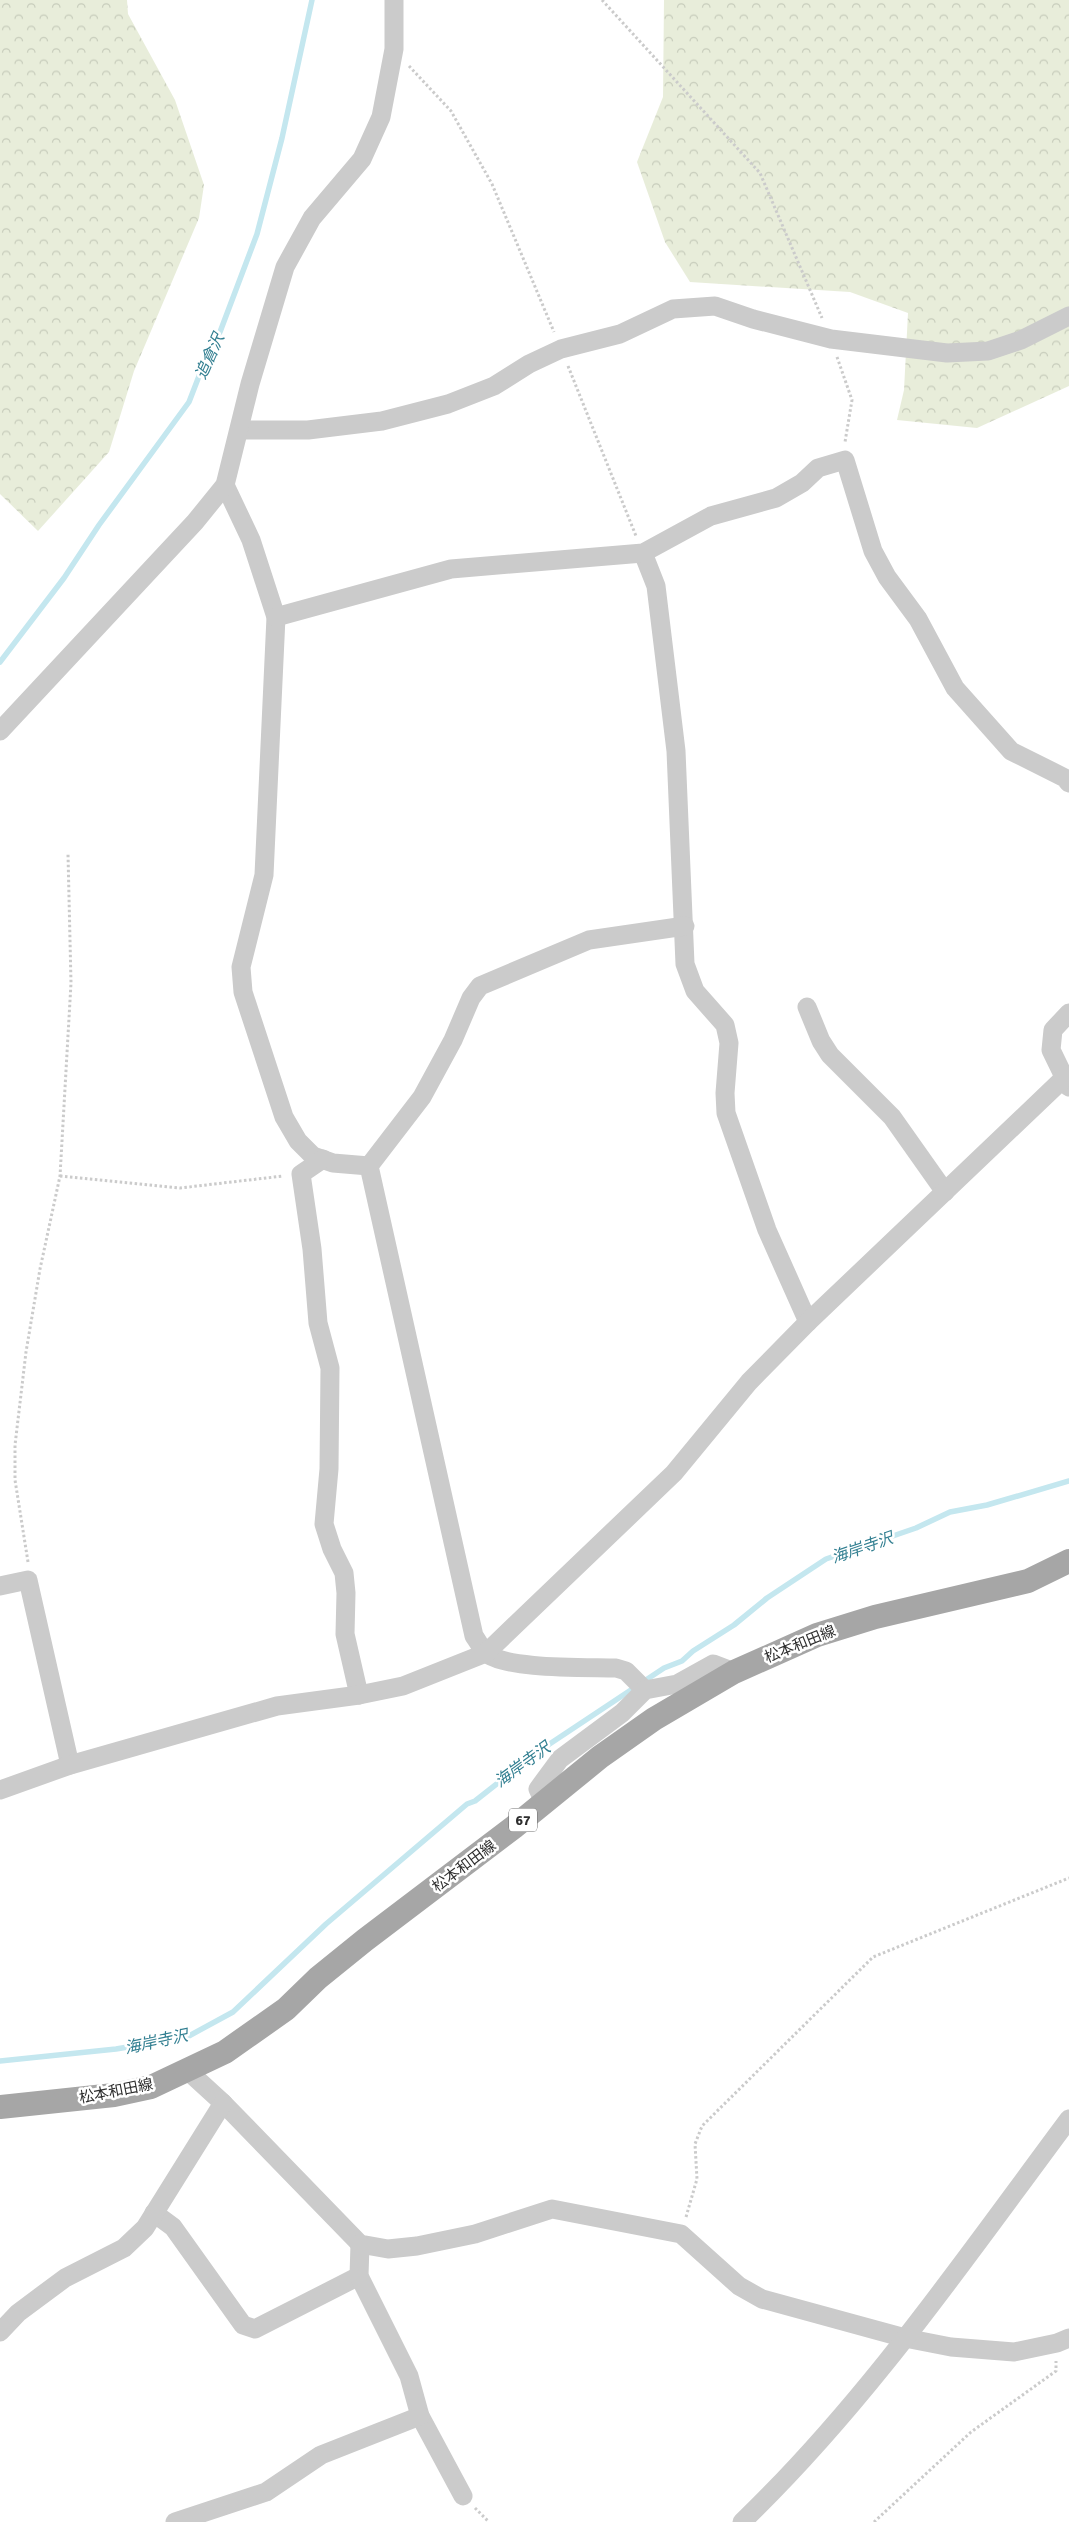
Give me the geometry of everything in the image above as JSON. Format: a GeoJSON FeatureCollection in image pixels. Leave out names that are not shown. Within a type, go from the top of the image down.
{"type":"FeatureCollection","features":[{"type":"Feature","properties":{"kind":"main road","name":"松本和田線"},"geometry":{"type":"LineString","coordinates":[[0,2107],[114,2095],[151,2087],[188,2071],[225,2052],[257,2031],[352,1951],[514,1827],[600,1757],[654,1718],[734,1672],[817,1635],[875,1617],[1028,1581],[1069,1560]]}},
{"type":"Feature","properties":{"kind":"street"},"geometry":{"type":"LineString","coordinates":[[0,731],[188,529],[225,485],[250,384],[285,267],[312,218],[362,159],[381,117],[394,49],[394,0]]}},
{"type":"Feature","properties":{"kind":"street"},"geometry":{"type":"LineString","coordinates":[[240,430],[308,430],[392,418],[448,404],[494,386],[529,364],[561,349],[620,334],[673,308],[715,306],[831,339],[947,353],[988,351],[1021,340],[1069,316]]}},
{"type":"Feature","properties":{"kind":"street"},"geometry":{"type":"LineString","coordinates":[[276,617],[451,569],[643,553],[711,516],[776,498],[802,483],[818,468],[845,460],[873,551],[887,577],[918,620],[955,688],[1011,751],[1065,778],[1069,783]]}},
{"type":"Feature","properties":{"kind":"street"},"geometry":{"type":"LineString","coordinates":[[225,485],[251,540],[276,617],[264,875],[241,967],[243,992],[284,1118],[298,1141],[314,1156],[333,1162],[369,1166]]}},
{"type":"Feature","properties":{"kind":"street"},"geometry":{"type":"LineString","coordinates":[[643,553],[656,586],[676,750],[686,964],[696,991],[724,1024],[729,1043],[725,1093],[726,1113],[767,1230],[808,1322]]}},
{"type":"Feature","properties":{"kind":"street"},"geometry":{"type":"LineString","coordinates":[[369,1166],[422,1097],[453,1040],[471,998],[480,986],[589,940],[685,926]]}},
{"type":"Feature","properties":{"kind":"street"},"geometry":{"type":"LineString","coordinates":[[807,1007],[821,1041],[830,1054],[892,1118],[945,1192]]}},
{"type":"Feature","properties":{"kind":"street"},"geometry":{"type":"LineString","coordinates":[[0,1790],[70,1766],[277,1706],[360,1695],[403,1686],[486,1653],[674,1473],[749,1382],[808,1322],[945,1192],[1066,1083],[1051,1050],[1053,1030],[1069,1013]]}},
{"type":"Feature","properties":{"kind":"street"},"geometry":{"type":"LineString","coordinates":[[323,1159],[301,1174],[312,1249],[318,1323],[330,1368],[329,1469],[324,1524],[332,1549],[344,1573],[346,1593],[345,1634],[360,1695]]}},
{"type":"Feature","properties":{"kind":"street"},"geometry":{"type":"LineString","coordinates":[[369,1166],[474,1636],[486,1653],[501,1661],[526,1665],[616,1668],[626,1671],[645,1690]]}},
{"type":"Feature","properties":{"kind":"street"},"geometry":{"type":"LineString","coordinates":[[0,1586],[28,1580],[70,1766]]}},
{"type":"Feature","properties":{"kind":"street"},"geometry":{"type":"LineString","coordinates":[[544,1802],[538,1789],[550,1770],[560,1759],[622,1713],[645,1690],[677,1684],[713,1664],[734,1672]]}},
{"type":"Feature","properties":{"kind":"street"},"geometry":{"type":"LineString","coordinates":[[188,2071],[224,2104],[360,2244],[388,2249],[417,2246],[475,2234],[552,2209],[681,2234],[740,2286],[762,2299],[905,2338],[952,2347],[1014,2352],[1063,2341]]}},
{"type":"Feature","properties":{"kind":"street"},"geometry":{"type":"LineString","coordinates":[[0,2332],[18,2313],[65,2278],[124,2248],[145,2228],[224,2104]]}},
{"type":"Feature","properties":{"kind":"street"},"geometry":{"type":"LineString","coordinates":[[742,2522],[788,2478],[905,2338],[1069,2118]]}},
{"type":"Feature","properties":{"kind":"street"},"geometry":{"type":"LineString","coordinates":[[154,2213],[173,2227],[243,2325],[255,2330],[359,2276]]}},
{"type":"Feature","properties":{"kind":"street"},"geometry":{"type":"LineString","coordinates":[[360,2244],[359,2276],[409,2376],[420,2416],[463,2496]]}},
{"type":"Feature","properties":{"kind":"street"},"geometry":{"type":"LineString","coordinates":[[175,2522],[266,2492],[321,2455],[420,2416]]}},
{"type":"Feature","properties":{"kind":"path"},"geometry":{"type":"LineString","coordinates":[[602,0],[760,173],[831,339],[852,400],[845,460]]}},
{"type":"Feature","properties":{"kind":"path"},"geometry":{"type":"LineString","coordinates":[[394,49],[451,112],[487,176],[561,349],[643,553]]}},
{"type":"Feature","properties":{"kind":"path"},"geometry":{"type":"LineString","coordinates":[[28,1580],[28,1564],[15,1480],[15,1445],[26,1352],[40,1269],[60,1176],[71,984],[68,854]]}},
{"type":"Feature","properties":{"kind":"path"},"geometry":{"type":"LineString","coordinates":[[60,1176],[180,1188],[301,1174]]}},
{"type":"Feature","properties":{"kind":"path"},"geometry":{"type":"LineString","coordinates":[[681,2234],[697,2179],[695,2144],[702,2126],[873,1957],[1069,1878]]}},
{"type":"Feature","properties":{"kind":"path"},"geometry":{"type":"LineString","coordinates":[[874,2522],[971,2432],[1056,2371],[1063,2341]]}},
{"type":"Feature","properties":{"kind":"green space"},"geometry":{"type":"Polygon","coordinates":[[[0,0],[127,0],[128,14],[175,100],[204,185],[199,218],[134,371],[109,452],[38,531],[0,494],[0,0]]]}},
{"type":"Feature","properties":{"kind":"green space"},"geometry":{"type":"Polygon","coordinates":[[[664,0],[1069,0],[1069,386],[977,428],[897,420],[904,390],[908,313],[850,292],[690,282],[665,242],[637,162],[663,97],[664,0]]]}},
{"type":"Feature","properties":{"kind":"waterway","name":"追倉沢"},"geometry":{"type":"LineString","coordinates":[[0,662],[64,578],[99,525],[189,402],[211,345],[220,332],[257,234],[282,138],[312,0]]}},
{"type":"Feature","properties":{"kind":"waterway","name":"海岸寺沢"},"geometry":{"type":"LineString","coordinates":[[0,2061],[116,2049],[187,2037],[233,2012],[326,1924],[467,1804],[475,1801],[536,1753],[664,1668],[682,1661],[693,1651],[734,1625],[767,1598],[826,1559],[916,1528],[950,1512],[987,1505],[1069,1481]]}}]}
